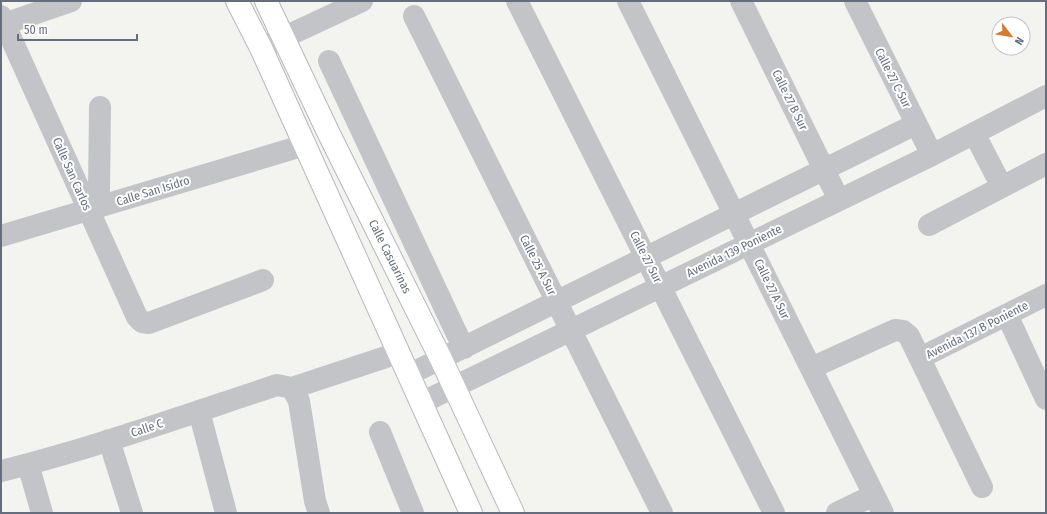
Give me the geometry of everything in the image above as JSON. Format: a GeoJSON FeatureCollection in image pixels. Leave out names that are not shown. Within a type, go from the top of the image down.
{"type":"FeatureCollection","features":[{"type":"Feature","properties":{"kind":"main road"},"geometry":{"type":"LineString","coordinates":[[237,1],[261,48],[471,513]]}},
{"type":"Feature","properties":{"kind":"main road","name":"Calle Casuarinas"},"geometry":{"type":"LineString","coordinates":[[266,1],[329,134],[441,359],[513,513]]}},
{"type":"Feature","properties":{"kind":"street"},"geometry":{"type":"LineString","coordinates":[[2,22],[71,1]]}},
{"type":"Feature","properties":{"kind":"street"},"geometry":{"type":"LineString","coordinates":[[261,48],[361,1]]}},
{"type":"Feature","properties":{"kind":"street","name":"Calle 27 Sur"},"geometry":{"type":"LineString","coordinates":[[517,1],[774,513]]}},
{"type":"Feature","properties":{"kind":"street","name":"Calle 27 A Sur"},"geometry":{"type":"LineString","coordinates":[[628,1],[879,504]]}},
{"type":"Feature","properties":{"kind":"street","name":"Calle 27 B Sur"},"geometry":{"type":"LineString","coordinates":[[742,1],[839,200]]}},
{"type":"Feature","properties":{"kind":"street","name":"Calle 27 C Sur"},"geometry":{"type":"LineString","coordinates":[[855,1],[932,155]]}},
{"type":"Feature","properties":{"kind":"street","name":"Calle 25 A Sur"},"geometry":{"type":"LineString","coordinates":[[414,16],[662,513]]}},
{"type":"Feature","properties":{"kind":"street","name":"Calle San Carlos"},"geometry":{"type":"LineString","coordinates":[[2,22],[93,209],[137,317],[142,322],[149,323],[263,280]]}},
{"type":"Feature","properties":{"kind":"street"},"geometry":{"type":"LineString","coordinates":[[329,61],[454,330],[464,348]]}},
{"type":"Feature","properties":{"kind":"street","name":"Avenida 139 Poniente"},"geometry":{"type":"LineString","coordinates":[[421,404],[932,155],[1046,96]]}},
{"type":"Feature","properties":{"kind":"street"},"geometry":{"type":"LineString","coordinates":[[93,209],[99,190],[100,107]]}},
{"type":"Feature","properties":{"kind":"street"},"geometry":{"type":"LineString","coordinates":[[408,375],[916,124]]}},
{"type":"Feature","properties":{"kind":"street"},"geometry":{"type":"LineString","coordinates":[[974,133],[1002,187]]}},
{"type":"Feature","properties":{"kind":"street","name":"Calle San Isidro"},"geometry":{"type":"LineString","coordinates":[[1,236],[305,145]]}},
{"type":"Feature","properties":{"kind":"street"},"geometry":{"type":"LineString","coordinates":[[929,225],[1046,164]]}},
{"type":"Feature","properties":{"kind":"street","name":"Avenida 137 B Poniente"},"geometry":{"type":"LineString","coordinates":[[811,368],[895,330],[903,331],[909,336],[920,358],[1046,295]]}},
{"type":"Feature","properties":{"kind":"street"},"geometry":{"type":"LineString","coordinates":[[1007,315],[1046,399]]}},
{"type":"Feature","properties":{"kind":"street"},"geometry":{"type":"LineString","coordinates":[[319,513],[315,501],[299,401],[292,388],[398,353]]}},
{"type":"Feature","properties":{"kind":"street"},"geometry":{"type":"LineString","coordinates":[[920,358],[982,487]]}},
{"type":"Feature","properties":{"kind":"street","name":"Calle C"},"geometry":{"type":"LineString","coordinates":[[1,471],[109,440],[277,385],[292,388]]}},
{"type":"Feature","properties":{"kind":"street"},"geometry":{"type":"LineString","coordinates":[[198,411],[226,513]]}},
{"type":"Feature","properties":{"kind":"street"},"geometry":{"type":"LineString","coordinates":[[380,432],[413,513]]}},
{"type":"Feature","properties":{"kind":"street"},"geometry":{"type":"LineString","coordinates":[[109,440],[132,513]]}},
{"type":"Feature","properties":{"kind":"street"},"geometry":{"type":"LineString","coordinates":[[28,464],[42,513]]}},
{"type":"Feature","properties":{"kind":"street"},"geometry":{"type":"LineString","coordinates":[[837,513],[879,504]]}}]}
